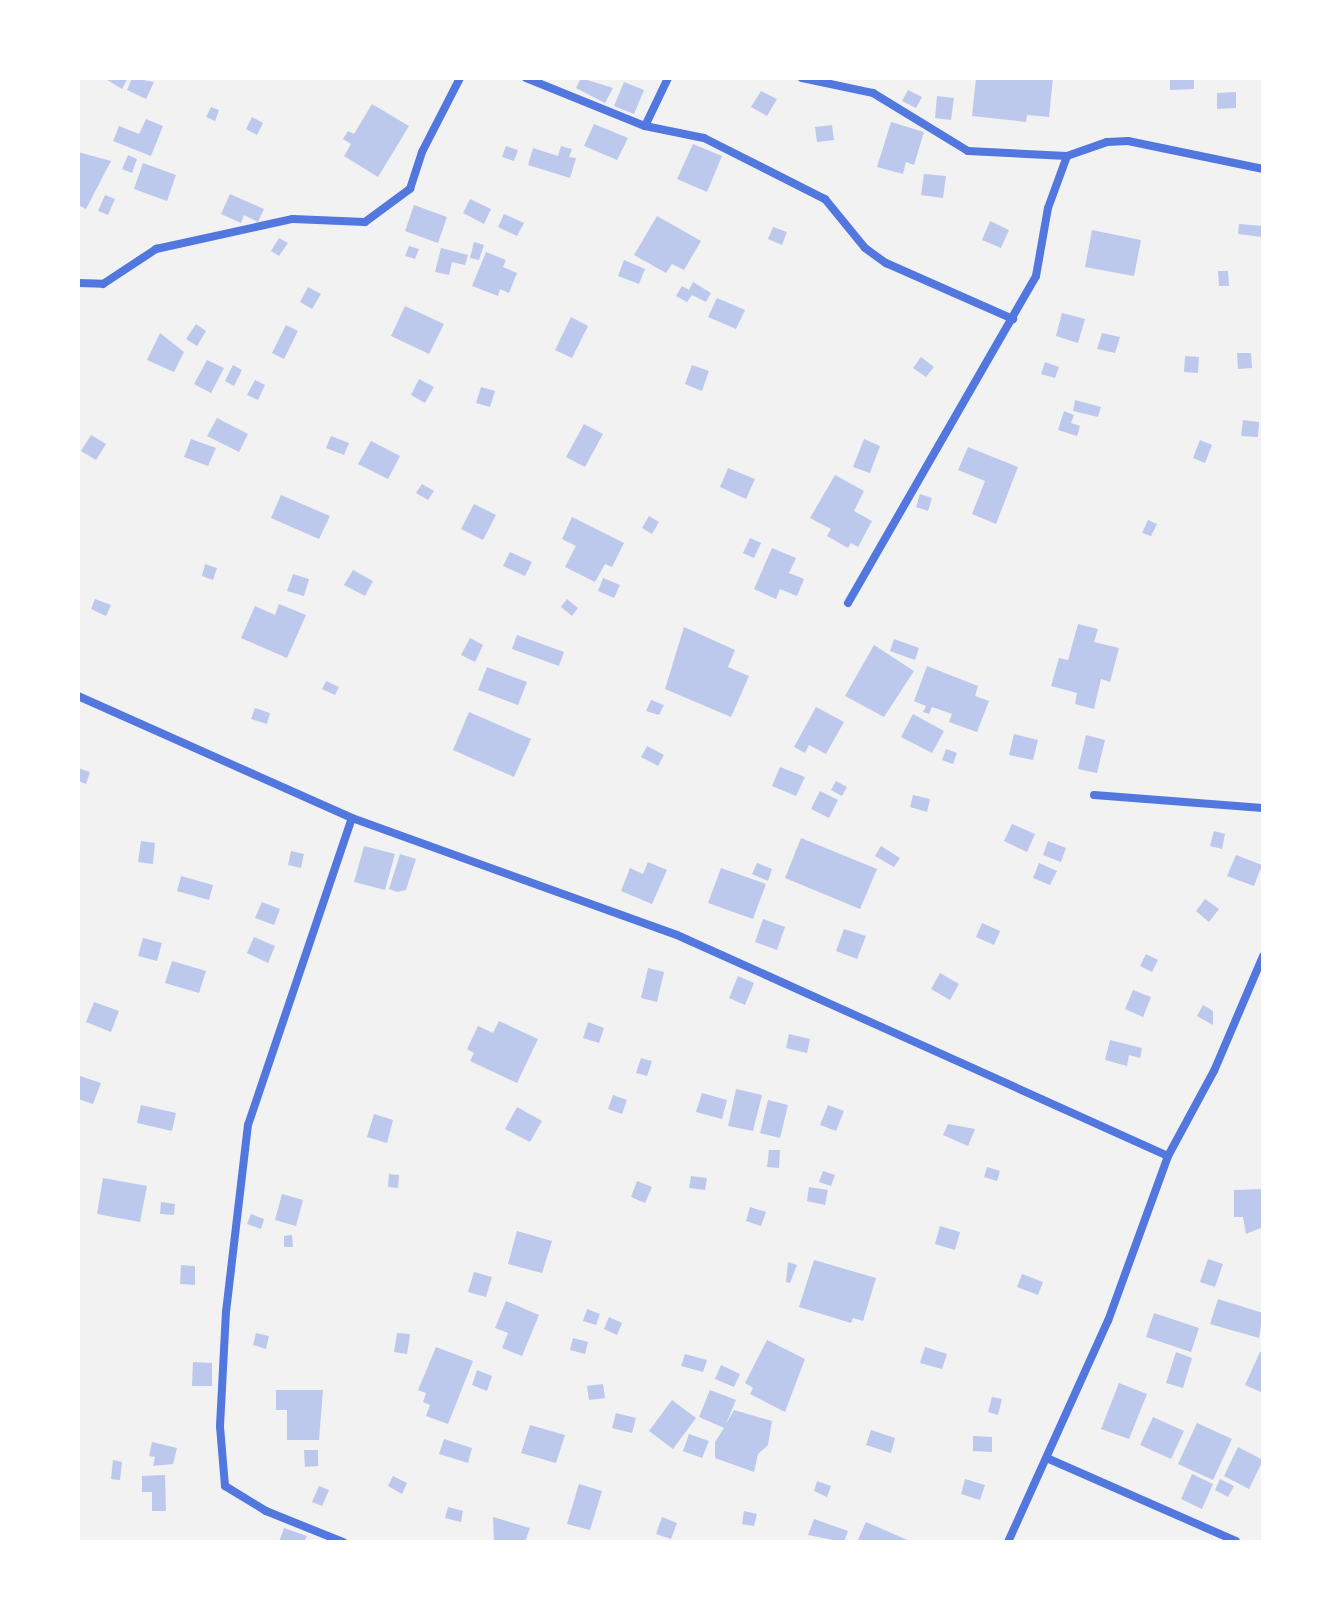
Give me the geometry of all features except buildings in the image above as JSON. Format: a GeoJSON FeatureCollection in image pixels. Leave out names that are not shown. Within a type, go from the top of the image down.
{"type":"FeatureCollection","features":[{"type":"Feature","properties":{"kind":"street"},"geometry":{"type":"LineString","coordinates":[[78,283],[103,284],[156,249],[293,219],[365,222],[410,189],[422,152],[460,78]]}},
{"type":"Feature","properties":{"kind":"street"},"geometry":{"type":"LineString","coordinates":[[526,78],[645,126],[704,138],[825,199],[865,248],[886,263],[1013,319]]}},
{"type":"Feature","properties":{"kind":"street"},"geometry":{"type":"LineString","coordinates":[[645,126],[668,78]]}},
{"type":"Feature","properties":{"kind":"street"},"geometry":{"type":"LineString","coordinates":[[802,78],[873,93],[968,151],[1067,156],[1107,142],[1128,141],[1263,169]]}},
{"type":"Feature","properties":{"kind":"street"},"geometry":{"type":"LineString","coordinates":[[848,603],[1036,276],[1048,208],[1067,156]]}},
{"type":"Feature","properties":{"kind":"street"},"geometry":{"type":"LineString","coordinates":[[78,696],[352,818],[677,935],[1168,1156]]}},
{"type":"Feature","properties":{"kind":"street"},"geometry":{"type":"LineString","coordinates":[[1094,795],[1263,808]]}},
{"type":"Feature","properties":{"kind":"street"},"geometry":{"type":"LineString","coordinates":[[343,1542],[266,1511],[225,1486],[220,1426],[226,1312],[248,1125],[352,818]]}},
{"type":"Feature","properties":{"kind":"street"},"geometry":{"type":"LineString","coordinates":[[1008,1542],[1049,1459],[1108,1321],[1168,1156],[1214,1071],[1263,956]]}},
{"type":"Feature","properties":{"kind":"street"},"geometry":{"type":"LineString","coordinates":[[1049,1459],[1236,1541]]}}]}
